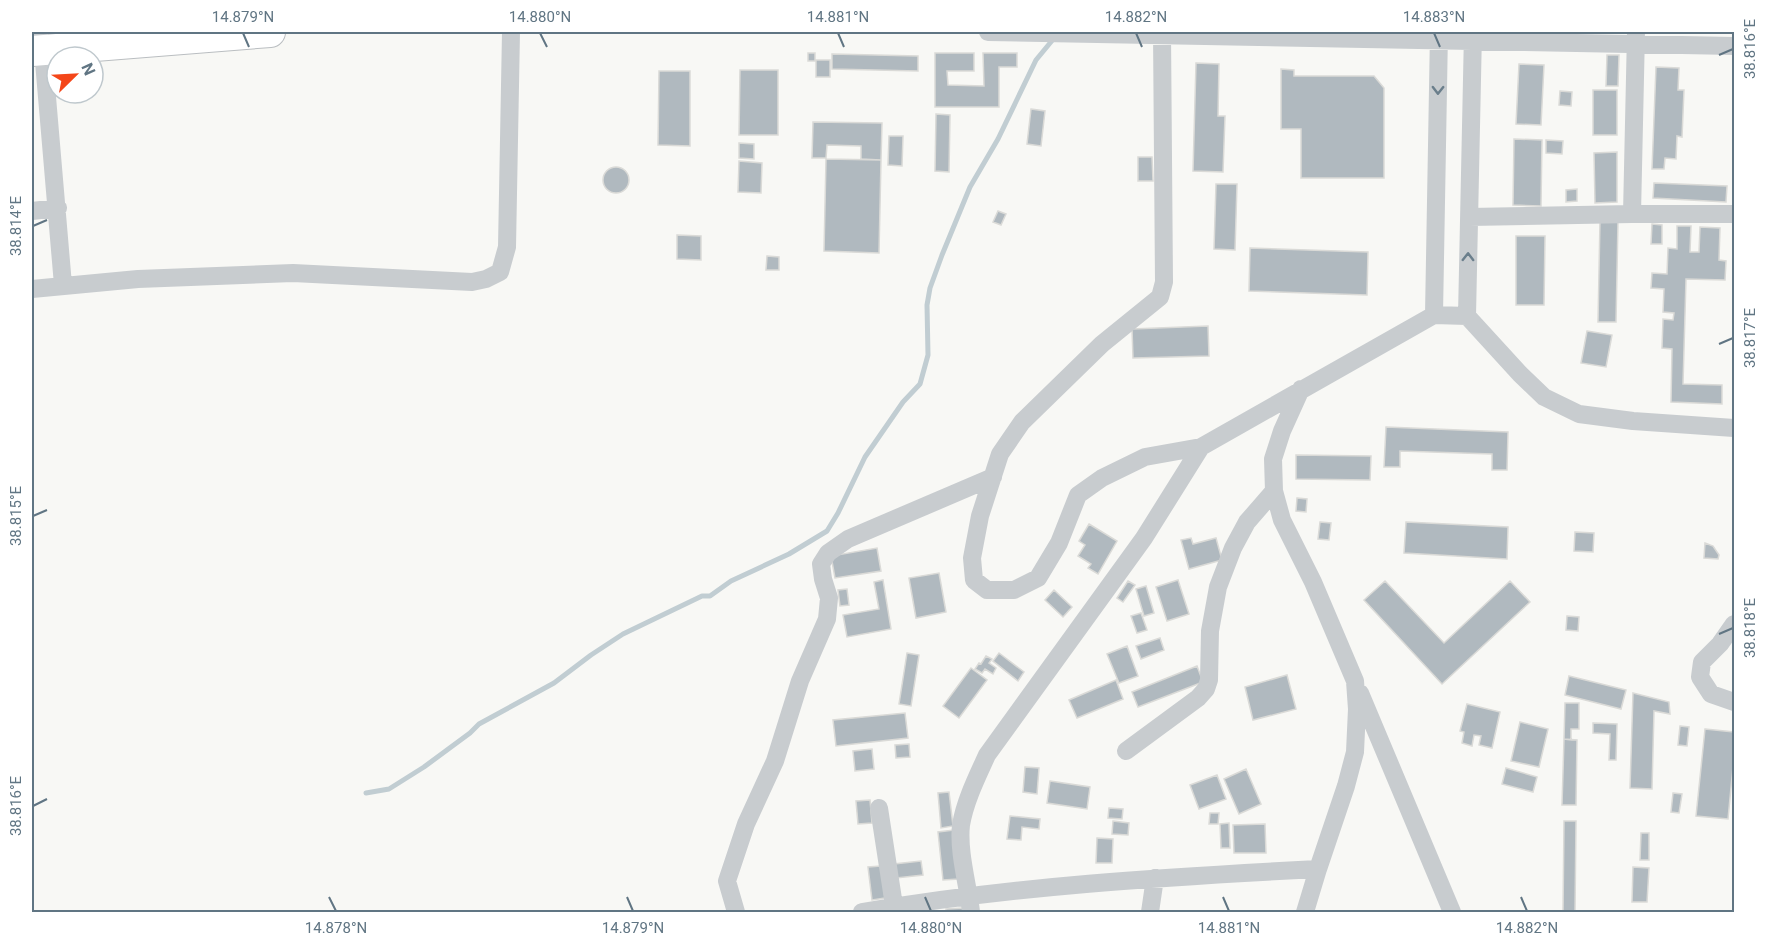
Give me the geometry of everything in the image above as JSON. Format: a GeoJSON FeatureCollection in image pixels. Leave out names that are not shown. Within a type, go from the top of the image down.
{"type":"FeatureCollection","features":[{"type":"Feature","properties":{"kind":"highway"},"geometry":{"type":"LineString","coordinates":[[37,44],[270,32]]}},
{"type":"Feature","properties":{"kind":"street"},"geometry":{"type":"LineString","coordinates":[[32,289],[138,279],[293,273],[472,282],[486,279],[500,272],[507,248],[511,32]]}},
{"type":"Feature","properties":{"kind":"street"},"geometry":{"type":"LineString","coordinates":[[988,32],[1636,38],[1734,46]]}},
{"type":"Feature","properties":{"kind":"street"},"geometry":{"type":"LineString","coordinates":[[1162,34],[1164,282],[1160,297],[1102,344],[1022,422],[1000,454],[980,516],[972,558],[974,580],[987,590],[1014,590],[1038,578],[1059,543],[1077,495],[1102,478],[1145,457],[1201,447],[1434,315],[1467,316]]}},
{"type":"Feature","properties":{"kind":"street"},"geometry":{"type":"LineString","coordinates":[[1434,315],[1439,36]]}},
{"type":"Feature","properties":{"kind":"street"},"geometry":{"type":"LineString","coordinates":[[1473,36],[1467,316],[1544,397],[1579,414],[1633,421],[1734,428]]}},
{"type":"Feature","properties":{"kind":"street"},"geometry":{"type":"LineString","coordinates":[[1632,214],[1636,38]]}},
{"type":"Feature","properties":{"kind":"street"},"geometry":{"type":"LineString","coordinates":[[37,44],[58,208],[63,285]]}},
{"type":"Feature","properties":{"kind":"street"},"geometry":{"type":"LineString","coordinates":[[32,211],[58,208]]}},
{"type":"Feature","properties":{"kind":"street"},"geometry":{"type":"LineString","coordinates":[[1469,217],[1734,214]]}},
{"type":"Feature","properties":{"kind":"street"},"geometry":{"type":"LineString","coordinates":[[1301,389],[1282,431],[1273,459],[1274,491],[1282,520],[1313,582],[1452,912]]}},
{"type":"Feature","properties":{"kind":"street"},"geometry":{"type":"LineString","coordinates":[[970,904],[963,862],[961,826],[972,787],[987,755],[1144,538],[1201,447]]}},
{"type":"Feature","properties":{"kind":"street"},"geometry":{"type":"LineString","coordinates":[[736,912],[727,881],[746,824],[775,761],[800,681],[827,619],[829,598],[821,564],[828,553],[848,539],[993,477]]}},
{"type":"Feature","properties":{"kind":"street"},"geometry":{"type":"LineString","coordinates":[[1126,751],[1198,698],[1206,689],[1209,680],[1210,631],[1218,587],[1233,548],[1247,522],[1274,491]]}},
{"type":"Feature","properties":{"kind":"street"},"geometry":{"type":"LineString","coordinates":[[1734,624],[1720,644],[1702,662],[1700,677],[1711,694],[1734,702]]}},
{"type":"Feature","properties":{"kind":"street"},"geometry":{"type":"LineString","coordinates":[[1305,912],[1355,752],[1357,708],[1355,681]]}},
{"type":"Feature","properties":{"kind":"street"},"geometry":{"type":"LineString","coordinates":[[879,808],[895,910]]}},
{"type":"Feature","properties":{"kind":"street"},"geometry":{"type":"LineString","coordinates":[[862,912],[970,904],[1155,878],[1318,869]]}},
{"type":"Feature","properties":{"kind":"street"},"geometry":{"type":"LineString","coordinates":[[1150,912],[1155,878]]}},
{"type":"Feature","properties":{"kind":"building"},"geometry":{"type":"Polygon","coordinates":[[[808,53],[815,53],[815,61],[808,61],[808,53]]]}},
{"type":"Feature","properties":{"kind":"building"},"geometry":{"type":"Polygon","coordinates":[[[935,53],[974,53],[974,71],[947,71],[948,85],[984,86],[983,53],[1017,53],[1017,67],[999,67],[999,107],[935,107],[935,53]]]}},
{"type":"Feature","properties":{"kind":"building"},"geometry":{"type":"Polygon","coordinates":[[[832,54],[918,56],[918,71],[832,69],[832,54]]]}},
{"type":"Feature","properties":{"kind":"building"},"geometry":{"type":"Polygon","coordinates":[[[1607,55],[1619,55],[1618,86],[1606,86],[1607,55]]]}},
{"type":"Feature","properties":{"kind":"building"},"geometry":{"type":"Polygon","coordinates":[[[816,60],[830,60],[830,77],[816,77],[816,60]]]}},
{"type":"Feature","properties":{"kind":"building"},"geometry":{"type":"Polygon","coordinates":[[[1196,63],[1219,64],[1218,116],[1225,116],[1223,172],[1193,171],[1196,63]]]}},
{"type":"Feature","properties":{"kind":"building"},"geometry":{"type":"Polygon","coordinates":[[[1519,64],[1544,65],[1541,125],[1516,124],[1519,64]]]}},
{"type":"Feature","properties":{"kind":"building"},"geometry":{"type":"Polygon","coordinates":[[[1656,67],[1679,68],[1678,90],[1684,90],[1682,137],[1677,136],[1676,159],[1665,158],[1664,169],[1652,169],[1656,67]]]}},
{"type":"Feature","properties":{"kind":"building"},"geometry":{"type":"Polygon","coordinates":[[[1281,69],[1294,70],[1294,76],[1374,76],[1384,88],[1384,178],[1301,178],[1301,129],[1281,129],[1281,69]]]}},
{"type":"Feature","properties":{"kind":"building"},"geometry":{"type":"Polygon","coordinates":[[[740,70],[778,70],[778,135],[739,135],[740,70]]]}},
{"type":"Feature","properties":{"kind":"building"},"geometry":{"type":"Polygon","coordinates":[[[659,71],[690,71],[690,146],[658,145],[659,71]]]}},
{"type":"Feature","properties":{"kind":"building"},"geometry":{"type":"Polygon","coordinates":[[[1593,90],[1617,90],[1617,135],[1593,135],[1593,90]]]}},
{"type":"Feature","properties":{"kind":"building"},"geometry":{"type":"Polygon","coordinates":[[[1560,91],[1572,92],[1571,106],[1559,105],[1560,91]]]}},
{"type":"Feature","properties":{"kind":"building"},"geometry":{"type":"Polygon","coordinates":[[[1031,109],[1045,111],[1041,146],[1027,144],[1031,109]]]}},
{"type":"Feature","properties":{"kind":"building"},"geometry":{"type":"Polygon","coordinates":[[[936,114],[950,115],[949,172],[935,171],[936,114]]]}},
{"type":"Feature","properties":{"kind":"building"},"geometry":{"type":"Polygon","coordinates":[[[813,122],[882,123],[881,160],[861,159],[861,146],[827,145],[826,158],[812,158],[813,122]]]}},
{"type":"Feature","properties":{"kind":"building"},"geometry":{"type":"Polygon","coordinates":[[[889,136],[903,136],[902,166],[888,165],[889,136]]]}},
{"type":"Feature","properties":{"kind":"building"},"geometry":{"type":"Polygon","coordinates":[[[1514,139],[1542,140],[1541,206],[1513,205],[1514,139]]]}},
{"type":"Feature","properties":{"kind":"building"},"geometry":{"type":"Polygon","coordinates":[[[1546,140],[1563,141],[1562,154],[1546,153],[1546,140]]]}},
{"type":"Feature","properties":{"kind":"building"},"geometry":{"type":"Polygon","coordinates":[[[739,143],[754,144],[754,159],[739,158],[739,143]]]}},
{"type":"Feature","properties":{"kind":"building"},"geometry":{"type":"Polygon","coordinates":[[[1617,152],[1617,202],[1595,203],[1594,153],[1617,152]]]}},
{"type":"Feature","properties":{"kind":"building"},"geometry":{"type":"Polygon","coordinates":[[[1138,157],[1152,157],[1153,181],[1138,181],[1138,157]]]}},
{"type":"Feature","properties":{"kind":"building"},"geometry":{"type":"Polygon","coordinates":[[[826,159],[881,160],[879,253],[824,251],[826,159]]]}},
{"type":"Feature","properties":{"kind":"building"},"geometry":{"type":"Polygon","coordinates":[[[739,161],[762,163],[761,193],[738,192],[739,161]]]}},
{"type":"Feature","properties":{"kind":"building"},"geometry":{"type":"Polygon","coordinates":[[[616,167],[625,171],[629,180],[625,189],[616,193],[607,189],[603,180],[607,171],[616,167]]]}},
{"type":"Feature","properties":{"kind":"building"},"geometry":{"type":"Polygon","coordinates":[[[1654,183],[1727,186],[1726,202],[1653,198],[1654,183]]]}},
{"type":"Feature","properties":{"kind":"building"},"geometry":{"type":"Polygon","coordinates":[[[1216,184],[1237,184],[1235,250],[1214,249],[1216,184]]]}},
{"type":"Feature","properties":{"kind":"building"},"geometry":{"type":"Polygon","coordinates":[[[1577,189],[1577,201],[1566,202],[1566,190],[1577,189]]]}},
{"type":"Feature","properties":{"kind":"building"},"geometry":{"type":"Polygon","coordinates":[[[998,211],[1006,214],[1001,225],[993,222],[998,211]]]}},
{"type":"Feature","properties":{"kind":"building"},"geometry":{"type":"Polygon","coordinates":[[[1600,220],[1618,221],[1616,322],[1598,322],[1600,220]]]}},
{"type":"Feature","properties":{"kind":"building"},"geometry":{"type":"Polygon","coordinates":[[[1652,224],[1662,225],[1662,244],[1651,244],[1652,224]]]}},
{"type":"Feature","properties":{"kind":"building"},"geometry":{"type":"Polygon","coordinates":[[[1677,226],[1691,226],[1690,252],[1699,252],[1700,227],[1720,228],[1719,260],[1726,261],[1725,280],[1686,279],[1683,384],[1722,385],[1722,404],[1671,402],[1672,349],[1662,348],[1663,319],[1673,320],[1674,313],[1663,312],[1664,289],[1651,288],[1652,273],[1667,274],[1668,248],[1677,249],[1677,226]]]}},
{"type":"Feature","properties":{"kind":"building"},"geometry":{"type":"Polygon","coordinates":[[[677,235],[701,236],[701,260],[677,259],[677,235]]]}},
{"type":"Feature","properties":{"kind":"building"},"geometry":{"type":"Polygon","coordinates":[[[1516,236],[1545,236],[1544,305],[1516,305],[1516,236]]]}},
{"type":"Feature","properties":{"kind":"building"},"geometry":{"type":"Polygon","coordinates":[[[1250,248],[1368,252],[1367,295],[1249,291],[1250,248]]]}},
{"type":"Feature","properties":{"kind":"building"},"geometry":{"type":"Polygon","coordinates":[[[767,256],[779,257],[779,270],[766,270],[767,256]]]}},
{"type":"Feature","properties":{"kind":"building"},"geometry":{"type":"Polygon","coordinates":[[[1208,326],[1209,356],[1133,358],[1132,329],[1208,326]]]}},
{"type":"Feature","properties":{"kind":"building"},"geometry":{"type":"Polygon","coordinates":[[[1587,331],[1612,335],[1606,367],[1581,363],[1587,331]]]}},
{"type":"Feature","properties":{"kind":"building"},"geometry":{"type":"Polygon","coordinates":[[[1386,427],[1508,432],[1507,470],[1492,470],[1492,454],[1400,451],[1400,467],[1384,467],[1386,427]]]}},
{"type":"Feature","properties":{"kind":"building"},"geometry":{"type":"Polygon","coordinates":[[[1296,455],[1371,456],[1370,480],[1296,479],[1296,455]]]}},
{"type":"Feature","properties":{"kind":"building"},"geometry":{"type":"Polygon","coordinates":[[[1297,498],[1307,499],[1306,512],[1296,511],[1297,498]]]}},
{"type":"Feature","properties":{"kind":"building"},"geometry":{"type":"Polygon","coordinates":[[[1320,522],[1331,523],[1329,540],[1318,539],[1320,522]]]}},
{"type":"Feature","properties":{"kind":"building"},"geometry":{"type":"Polygon","coordinates":[[[1406,522],[1508,527],[1507,559],[1404,553],[1406,522]]]}},
{"type":"Feature","properties":{"kind":"building"},"geometry":{"type":"Polygon","coordinates":[[[1089,524],[1117,541],[1098,574],[1088,568],[1091,564],[1078,556],[1085,545],[1079,541],[1089,524]]]}},
{"type":"Feature","properties":{"kind":"building"},"geometry":{"type":"Polygon","coordinates":[[[1575,532],[1594,533],[1593,552],[1574,551],[1575,532]]]}},
{"type":"Feature","properties":{"kind":"building"},"geometry":{"type":"Polygon","coordinates":[[[1191,538],[1193,544],[1216,538],[1222,560],[1189,569],[1181,540],[1191,538]]]}},
{"type":"Feature","properties":{"kind":"building"},"geometry":{"type":"Polygon","coordinates":[[[1705,543],[1713,546],[1719,555],[1718,559],[1704,558],[1705,543]]]}},
{"type":"Feature","properties":{"kind":"building"},"geometry":{"type":"Polygon","coordinates":[[[877,548],[881,571],[835,578],[831,556],[877,548]]]}},
{"type":"Feature","properties":{"kind":"building"},"geometry":{"type":"Polygon","coordinates":[[[939,573],[946,612],[916,618],[909,578],[939,573]]]}},
{"type":"Feature","properties":{"kind":"building"},"geometry":{"type":"Polygon","coordinates":[[[883,580],[891,629],[847,637],[843,615],[879,609],[874,582],[883,580]]]}},
{"type":"Feature","properties":{"kind":"building"},"geometry":{"type":"Polygon","coordinates":[[[1178,580],[1189,614],[1167,621],[1156,587],[1178,580]]]}},
{"type":"Feature","properties":{"kind":"building"},"geometry":{"type":"Polygon","coordinates":[[[1128,581],[1135,585],[1123,602],[1117,598],[1128,581]]]}},
{"type":"Feature","properties":{"kind":"building"},"geometry":{"type":"Polygon","coordinates":[[[1385,581],[1444,643],[1510,581],[1530,602],[1442,684],[1364,600],[1385,581]]]}},
{"type":"Feature","properties":{"kind":"building"},"geometry":{"type":"Polygon","coordinates":[[[1146,586],[1154,613],[1144,616],[1136,589],[1146,586]]]}},
{"type":"Feature","properties":{"kind":"building"},"geometry":{"type":"Polygon","coordinates":[[[847,589],[849,605],[840,606],[838,590],[847,589]]]}},
{"type":"Feature","properties":{"kind":"building"},"geometry":{"type":"Polygon","coordinates":[[[1054,590],[1072,607],[1063,617],[1045,600],[1054,590]]]}},
{"type":"Feature","properties":{"kind":"building"},"geometry":{"type":"Polygon","coordinates":[[[1141,613],[1147,630],[1137,633],[1131,616],[1141,613]]]}},
{"type":"Feature","properties":{"kind":"building"},"geometry":{"type":"Polygon","coordinates":[[[1567,616],[1579,617],[1578,631],[1566,630],[1567,616]]]}},
{"type":"Feature","properties":{"kind":"building"},"geometry":{"type":"Polygon","coordinates":[[[1160,638],[1164,650],[1141,659],[1136,646],[1160,638]]]}},
{"type":"Feature","properties":{"kind":"building"},"geometry":{"type":"Polygon","coordinates":[[[1127,646],[1138,676],[1119,683],[1107,654],[1127,646]]]}},
{"type":"Feature","properties":{"kind":"building"},"geometry":{"type":"Polygon","coordinates":[[[907,653],[919,655],[911,706],[899,704],[907,653]]]}},
{"type":"Feature","properties":{"kind":"building"},"geometry":{"type":"Polygon","coordinates":[[[999,653],[1024,672],[1018,681],[993,661],[999,653]]]}},
{"type":"Feature","properties":{"kind":"building"},"geometry":{"type":"Polygon","coordinates":[[[986,656],[992,659],[989,663],[996,668],[993,674],[985,669],[982,673],[975,669],[986,656]]]}},
{"type":"Feature","properties":{"kind":"building"},"geometry":{"type":"Polygon","coordinates":[[[1197,666],[1203,682],[1138,707],[1132,692],[1197,666]]]}},
{"type":"Feature","properties":{"kind":"building"},"geometry":{"type":"Polygon","coordinates":[[[971,668],[987,680],[959,718],[943,706],[971,668]]]}},
{"type":"Feature","properties":{"kind":"building"},"geometry":{"type":"Polygon","coordinates":[[[1287,675],[1296,709],[1253,720],[1245,687],[1287,675]]]}},
{"type":"Feature","properties":{"kind":"building"},"geometry":{"type":"Polygon","coordinates":[[[1569,676],[1626,690],[1621,709],[1565,695],[1569,676]]]}},
{"type":"Feature","properties":{"kind":"building"},"geometry":{"type":"Polygon","coordinates":[[[1116,680],[1123,699],[1077,718],[1069,700],[1116,680]]]}},
{"type":"Feature","properties":{"kind":"building"},"geometry":{"type":"Polygon","coordinates":[[[1633,693],[1669,702],[1670,714],[1654,711],[1652,789],[1630,788],[1633,693]]]}},
{"type":"Feature","properties":{"kind":"building"},"geometry":{"type":"Polygon","coordinates":[[[1565,703],[1579,703],[1579,729],[1571,729],[1571,740],[1564,739],[1565,703]]]}},
{"type":"Feature","properties":{"kind":"building"},"geometry":{"type":"Polygon","coordinates":[[[1467,704],[1500,712],[1492,748],[1479,745],[1481,736],[1474,735],[1472,746],[1462,743],[1464,732],[1460,731],[1467,704]]]}},
{"type":"Feature","properties":{"kind":"building"},"geometry":{"type":"Polygon","coordinates":[[[905,713],[908,738],[836,746],[833,720],[905,713]]]}},
{"type":"Feature","properties":{"kind":"building"},"geometry":{"type":"Polygon","coordinates":[[[1520,722],[1548,729],[1539,767],[1511,761],[1520,722]]]}},
{"type":"Feature","properties":{"kind":"building"},"geometry":{"type":"Polygon","coordinates":[[[1593,723],[1617,724],[1616,760],[1609,760],[1610,734],[1593,733],[1593,723]]]}},
{"type":"Feature","properties":{"kind":"building"},"geometry":{"type":"Polygon","coordinates":[[[1680,726],[1689,727],[1687,746],[1678,745],[1680,726]]]}},
{"type":"Feature","properties":{"kind":"building"},"geometry":{"type":"Polygon","coordinates":[[[1705,729],[1734,732],[1728,819],[1696,816],[1705,729]]]}},
{"type":"Feature","properties":{"kind":"building"},"geometry":{"type":"Polygon","coordinates":[[[1564,739],[1577,740],[1576,805],[1562,805],[1564,739]]]}},
{"type":"Feature","properties":{"kind":"building"},"geometry":{"type":"Polygon","coordinates":[[[909,744],[910,757],[896,758],[895,745],[909,744]]]}},
{"type":"Feature","properties":{"kind":"building"},"geometry":{"type":"Polygon","coordinates":[[[872,749],[874,769],[855,771],[853,751],[872,749]]]}},
{"type":"Feature","properties":{"kind":"building"},"geometry":{"type":"Polygon","coordinates":[[[1025,767],[1039,768],[1037,794],[1023,792],[1025,767]]]}},
{"type":"Feature","properties":{"kind":"building"},"geometry":{"type":"Polygon","coordinates":[[[1506,768],[1537,777],[1533,792],[1502,784],[1506,768]]]}},
{"type":"Feature","properties":{"kind":"building"},"geometry":{"type":"Polygon","coordinates":[[[1246,769],[1261,804],[1239,814],[1224,779],[1246,769]]]}},
{"type":"Feature","properties":{"kind":"building"},"geometry":{"type":"Polygon","coordinates":[[[1217,775],[1226,799],[1199,809],[1190,785],[1217,775]]]}},
{"type":"Feature","properties":{"kind":"building"},"geometry":{"type":"Polygon","coordinates":[[[1050,781],[1090,787],[1087,809],[1047,803],[1050,781]]]}},
{"type":"Feature","properties":{"kind":"building"},"geometry":{"type":"Polygon","coordinates":[[[949,792],[953,826],[941,828],[938,793],[949,792]]]}},
{"type":"Feature","properties":{"kind":"building"},"geometry":{"type":"Polygon","coordinates":[[[1673,793],[1682,794],[1679,813],[1671,812],[1673,793]]]}},
{"type":"Feature","properties":{"kind":"building"},"geometry":{"type":"Polygon","coordinates":[[[870,800],[872,823],[858,824],[856,801],[870,800]]]}},
{"type":"Feature","properties":{"kind":"building"},"geometry":{"type":"Polygon","coordinates":[[[1109,808],[1123,809],[1122,819],[1108,818],[1109,808]]]}},
{"type":"Feature","properties":{"kind":"building"},"geometry":{"type":"Polygon","coordinates":[[[1210,813],[1219,813],[1218,824],[1209,824],[1210,813]]]}},
{"type":"Feature","properties":{"kind":"building"},"geometry":{"type":"Polygon","coordinates":[[[1010,816],[1040,819],[1039,829],[1022,827],[1021,840],[1007,839],[1010,816]]]}},
{"type":"Feature","properties":{"kind":"building"},"geometry":{"type":"Polygon","coordinates":[[[1113,821],[1129,823],[1128,835],[1112,834],[1113,821]]]}},
{"type":"Feature","properties":{"kind":"building"},"geometry":{"type":"Polygon","coordinates":[[[1564,821],[1576,821],[1575,912],[1563,912],[1564,821]]]}},
{"type":"Feature","properties":{"kind":"building"},"geometry":{"type":"Polygon","coordinates":[[[1229,823],[1230,848],[1221,848],[1220,824],[1229,823]]]}},
{"type":"Feature","properties":{"kind":"building"},"geometry":{"type":"Polygon","coordinates":[[[1265,824],[1266,853],[1234,853],[1233,825],[1265,824]]]}},
{"type":"Feature","properties":{"kind":"building"},"geometry":{"type":"Polygon","coordinates":[[[954,830],[959,879],[943,880],[938,832],[954,830]]]}},
{"type":"Feature","properties":{"kind":"building"},"geometry":{"type":"Polygon","coordinates":[[[1641,833],[1649,833],[1649,860],[1640,860],[1641,833]]]}},
{"type":"Feature","properties":{"kind":"building"},"geometry":{"type":"Polygon","coordinates":[[[1097,838],[1113,839],[1112,863],[1096,863],[1097,838]]]}},
{"type":"Feature","properties":{"kind":"building"},"geometry":{"type":"Polygon","coordinates":[[[921,861],[923,875],[896,878],[894,864],[921,861]]]}},
{"type":"Feature","properties":{"kind":"building"},"geometry":{"type":"Polygon","coordinates":[[[881,866],[885,898],[872,900],[868,867],[881,866]]]}},
{"type":"Feature","properties":{"kind":"building"},"geometry":{"type":"Polygon","coordinates":[[[1633,867],[1649,868],[1647,902],[1632,902],[1633,867]]]}},
{"type":"Feature","properties":{"kind":"building"},"geometry":{"type":"Polygon","coordinates":[[[963,908],[963,912],[946,912],[946,909],[963,908]]]}},
{"type":"Feature","properties":{"kind":"waterway"},"geometry":{"type":"LineString","coordinates":[[366,793],[389,789],[424,767],[479,724],[554,683],[623,634],[702,596],[710,596],[731,581],[789,554],[827,531],[865,457],[903,402],[920,384],[928,355],[927,305],[930,288],[942,255],[970,187],[998,139],[1036,60],[1055,37]]}}]}
